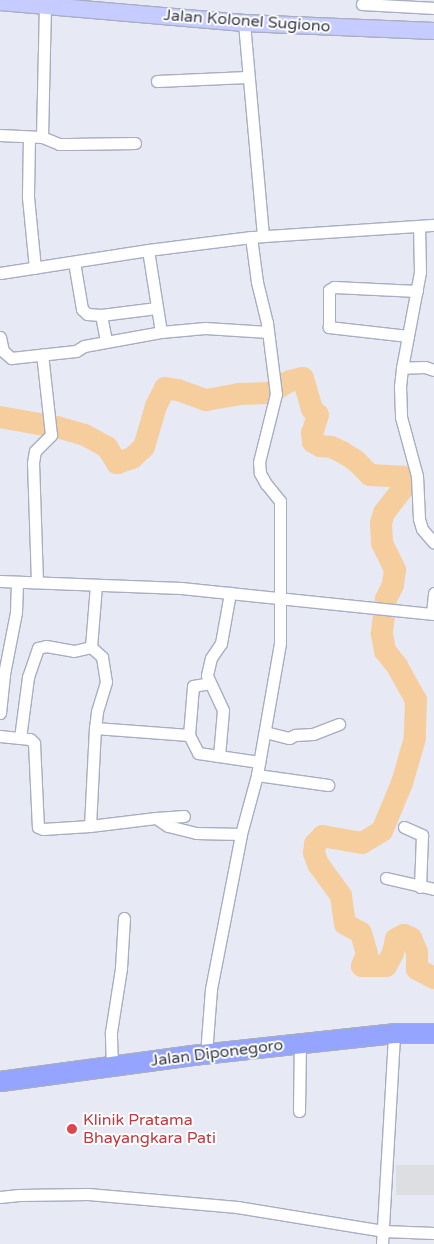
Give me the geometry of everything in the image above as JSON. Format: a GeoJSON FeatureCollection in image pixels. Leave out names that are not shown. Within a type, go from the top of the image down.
{"type":"FeatureCollection","features":[{"type":"Feature","properties":{"kind":"main road","name":"Jalan Kolonel Sugiono"},"geometry":{"type":"LineString","coordinates":[[0,2],[105,5],[244,23],[434,31]]}},
{"type":"Feature","properties":{"kind":"main road","name":"Jalan Diponegoro"},"geometry":{"type":"LineString","coordinates":[[0,1081],[300,1043],[394,1033],[434,1033]]}},
{"type":"Feature","properties":{"kind":"street"},"geometry":{"type":"LineString","coordinates":[[39,3],[42,137]]}},
{"type":"Feature","properties":{"kind":"street"},"geometry":{"type":"LineString","coordinates":[[362,4],[434,8]]}},
{"type":"Feature","properties":{"kind":"street"},"geometry":{"type":"LineString","coordinates":[[206,1054],[211,989],[241,834],[257,776],[280,643],[280,501],[266,484],[260,473],[259,462],[276,390],[257,237],[244,23]]}},
{"type":"Feature","properties":{"kind":"street"},"geometry":{"type":"LineString","coordinates":[[157,81],[247,77]]}},
{"type":"Feature","properties":{"kind":"street"},"geometry":{"type":"LineString","coordinates":[[0,135],[42,137],[59,144],[135,143]]}},
{"type":"Feature","properties":{"kind":"street"},"geometry":{"type":"LineString","coordinates":[[29,137],[28,197],[35,268]]}},
{"type":"Feature","properties":{"kind":"street"},"geometry":{"type":"LineString","coordinates":[[0,274],[148,250],[257,237],[434,225]]}},
{"type":"Feature","properties":{"kind":"street"},"geometry":{"type":"LineString","coordinates":[[419,226],[420,272],[402,368],[400,386],[401,417],[416,476],[422,529],[434,544]]}},
{"type":"Feature","properties":{"kind":"street"},"geometry":{"type":"LineString","coordinates":[[148,250],[161,332]]}},
{"type":"Feature","properties":{"kind":"street"},"geometry":{"type":"LineString","coordinates":[[74,262],[82,309],[87,314],[101,315],[157,308]]}},
{"type":"Feature","properties":{"kind":"street"},"geometry":{"type":"LineString","coordinates":[[408,336],[329,327],[330,290],[338,287],[417,291]]}},
{"type":"Feature","properties":{"kind":"street"},"geometry":{"type":"LineString","coordinates":[[101,315],[106,341]]}},
{"type":"Feature","properties":{"kind":"street"},"geometry":{"type":"LineString","coordinates":[[0,337],[3,352],[7,357],[76,351],[84,346],[106,341],[161,332],[205,328],[268,332]]}},
{"type":"Feature","properties":{"kind":"street"},"geometry":{"type":"LineString","coordinates":[[37,582],[33,463],[35,451],[50,436],[42,354]]}},
{"type":"Feature","properties":{"kind":"street"},"geometry":{"type":"LineString","coordinates":[[402,368],[425,367],[434,370]]}},
{"type":"Feature","properties":{"kind":"street"},"geometry":{"type":"LineString","coordinates":[[0,582],[37,582],[230,593],[280,600],[433,614],[434,593]]}},
{"type":"Feature","properties":{"kind":"street"},"geometry":{"type":"LineString","coordinates":[[0,713],[4,674],[16,612],[17,582]]}},
{"type":"Feature","properties":{"kind":"street"},"geometry":{"type":"LineString","coordinates":[[91,647],[96,585]]}},
{"type":"Feature","properties":{"kind":"street"},"geometry":{"type":"LineString","coordinates":[[218,756],[223,710],[207,675],[210,658],[221,643],[230,593]]}},
{"type":"Feature","properties":{"kind":"street"},"geometry":{"type":"LineString","coordinates":[[20,738],[28,677],[38,648],[46,646],[74,651],[91,647]]}},
{"type":"Feature","properties":{"kind":"street"},"geometry":{"type":"LineString","coordinates":[[90,826],[95,728],[97,712],[106,682],[102,657],[91,647]]}},
{"type":"Feature","properties":{"kind":"street"},"geometry":{"type":"LineString","coordinates":[[210,683],[193,686],[189,735],[198,753],[259,762]]}},
{"type":"Feature","properties":{"kind":"street"},"geometry":{"type":"LineString","coordinates":[[265,732],[289,738],[295,735],[313,734],[339,724]]}},
{"type":"Feature","properties":{"kind":"street"},"geometry":{"type":"LineString","coordinates":[[95,728],[189,735]]}},
{"type":"Feature","properties":{"kind":"street"},"geometry":{"type":"LineString","coordinates":[[0,736],[30,739],[34,743],[38,827],[42,829],[184,816]]}},
{"type":"Feature","properties":{"kind":"street"},"geometry":{"type":"LineString","coordinates":[[257,776],[328,785]]}},
{"type":"Feature","properties":{"kind":"street"},"geometry":{"type":"LineString","coordinates":[[156,818],[168,826],[196,834],[241,834]]}},
{"type":"Feature","properties":{"kind":"street"},"geometry":{"type":"LineString","coordinates":[[404,827],[422,835],[420,888]]}},
{"type":"Feature","properties":{"kind":"street"},"geometry":{"type":"LineString","coordinates":[[386,878],[420,888],[434,889]]}},
{"type":"Feature","properties":{"kind":"street"},"geometry":{"type":"LineString","coordinates":[[112,1066],[111,1032],[121,968],[124,918]]}},
{"type":"Feature","properties":{"kind":"street"},"geometry":{"type":"LineString","coordinates":[[382,1244],[394,1033]]}},
{"type":"Feature","properties":{"kind":"street"},"geometry":{"type":"LineString","coordinates":[[299,1111],[300,1043]]}},
{"type":"Feature","properties":{"kind":"street"},"geometry":{"type":"LineString","coordinates":[[0,1197],[88,1194],[237,1207],[383,1231],[434,1233]]}},
{"type":"Feature","properties":{"kind":"shaded area"},"geometry":{"type":"Polygon","coordinates":[[[396,1165],[434,1165],[434,1195],[396,1195],[396,1165]]]}},
{"type":"Feature","properties":{"kind":"waterway"},"geometry":{"type":"LineString","coordinates":[[0,417],[57,427],[85,435],[107,447],[117,463],[132,458],[144,447],[156,406],[165,388],[178,390],[206,400],[239,394],[269,393],[290,381],[303,378],[312,409],[318,415],[312,433],[313,442],[342,452],[355,460],[370,475],[404,477],[408,482],[384,513],[381,523],[382,543],[395,570],[393,585],[386,599],[382,634],[385,651],[397,666],[416,700],[415,738],[402,783],[382,831],[362,843],[323,836],[315,844],[314,853],[318,864],[341,896],[345,924],[361,933],[367,954],[362,966],[386,966],[393,953],[396,939],[404,935],[411,938],[417,952],[417,969],[434,978]]}},
{"type":"Feature","properties":{"kind":"place","name":"Klinik Pratama Bhayangkara Pati"},"geometry":{"type":"Point","coordinates":[72,1129]}}]}
